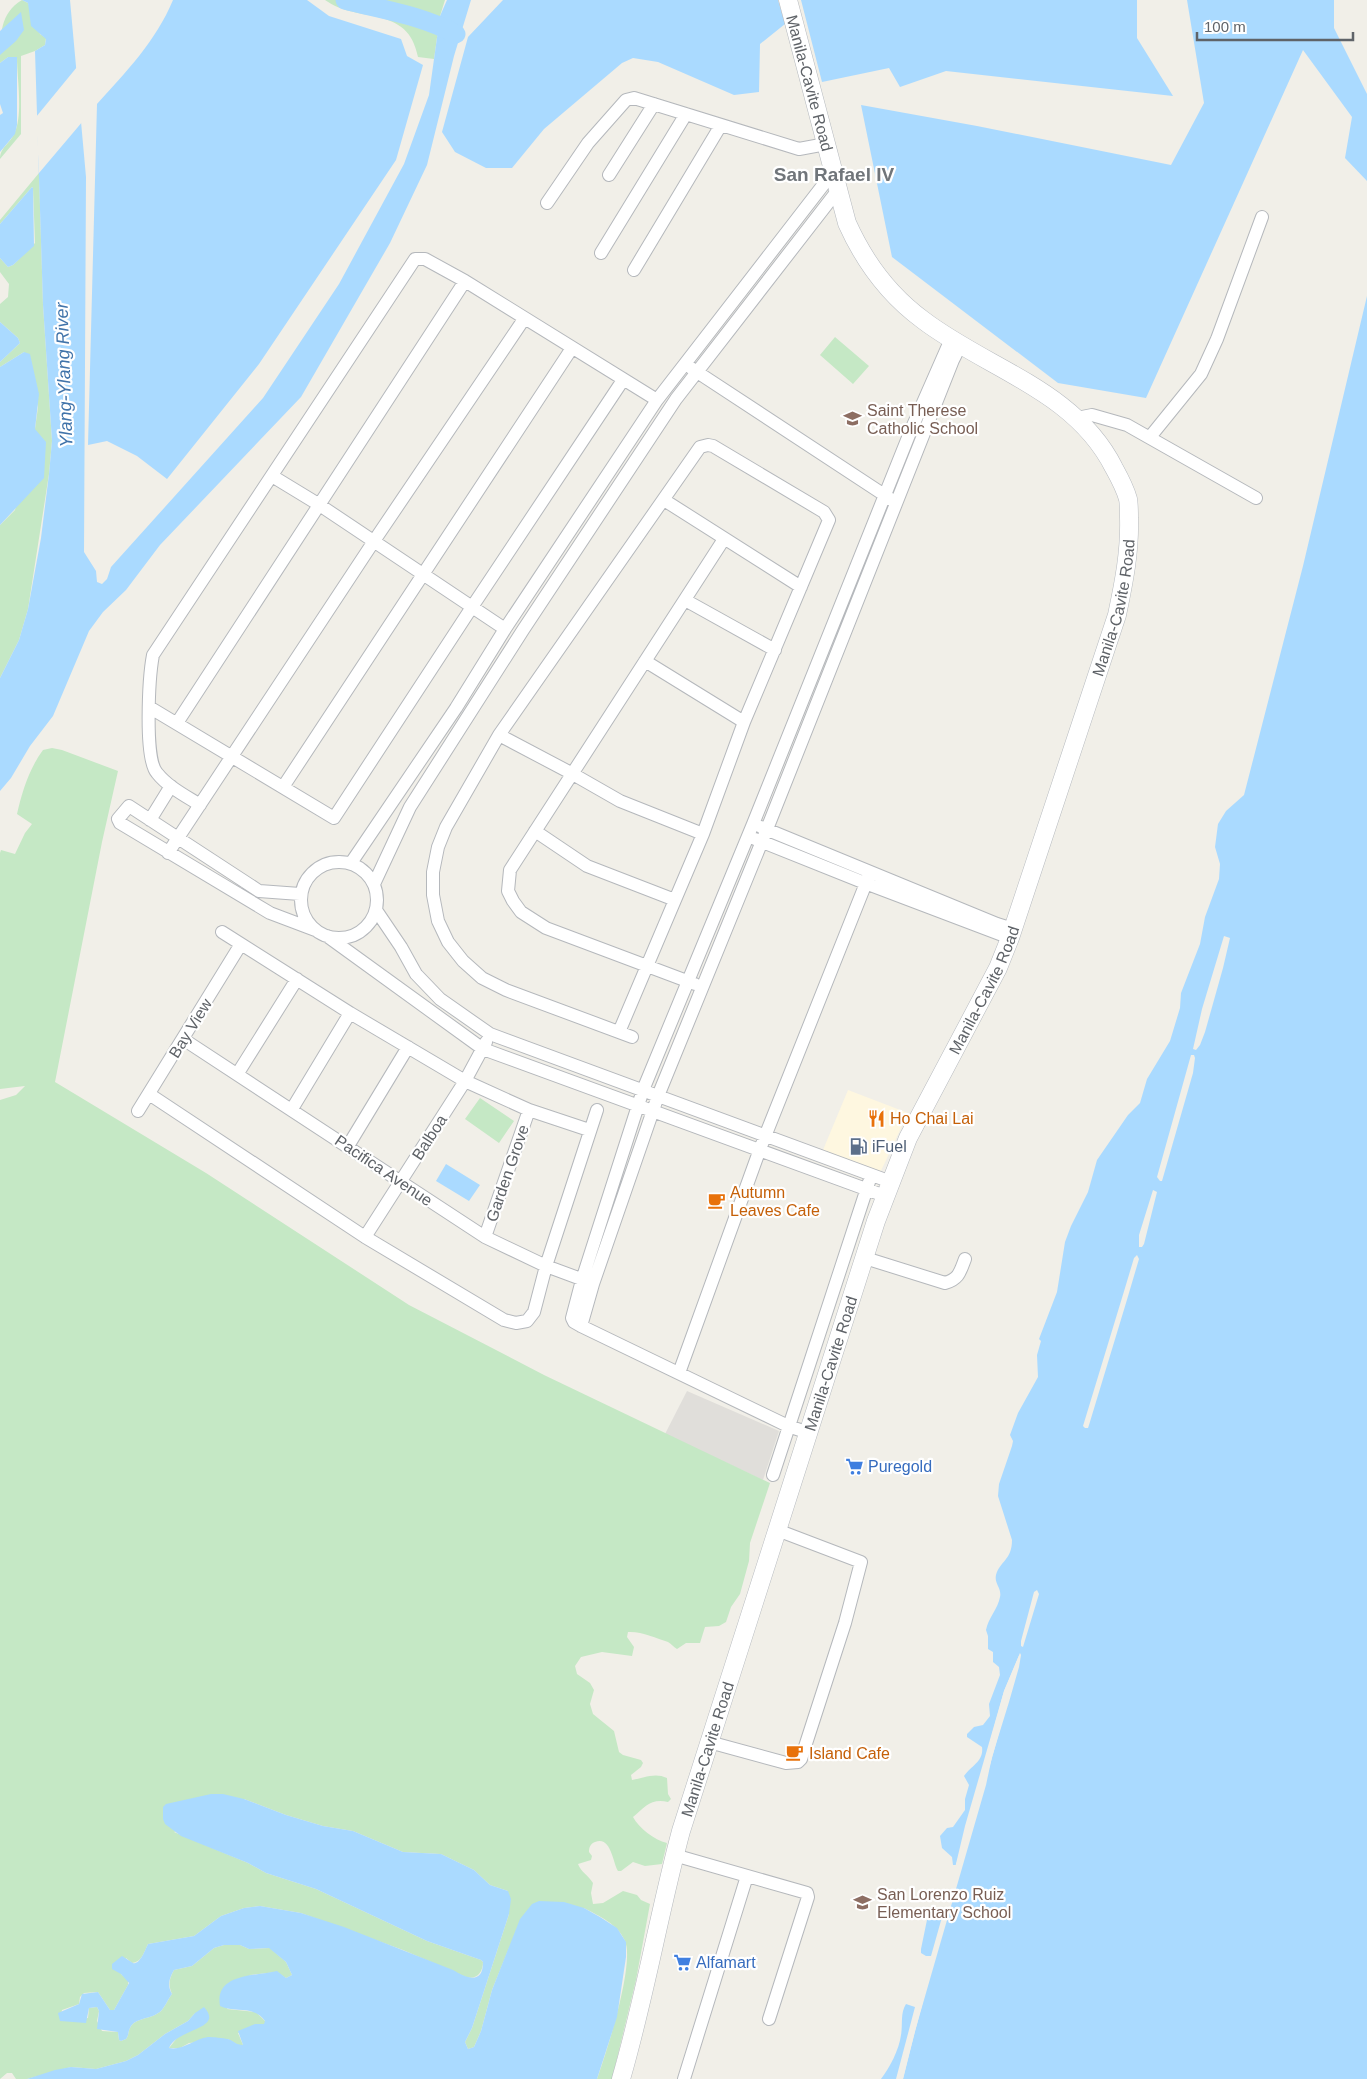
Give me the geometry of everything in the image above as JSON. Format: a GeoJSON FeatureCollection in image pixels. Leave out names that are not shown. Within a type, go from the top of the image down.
{"type":"FeatureCollection","features":[{"type":"Feature","properties":{"kind":"main road","name":"Manila-Cavite Road"},"geometry":{"type":"LineString","coordinates":[[622,2079],[652,1962],[674,1855],[888,1189],[908,1138],[998,968],[1012,933],[1117,614],[1127,569],[1128,499],[1111,461],[1097,441],[1077,418],[1043,391],[956,341],[906,307],[877,274],[853,237],[838,190],[788,0]]}},
{"type":"Feature","properties":{"kind":"street"},"geometry":{"type":"LineString","coordinates":[[547,203],[588,143],[626,100],[636,98],[799,149],[826,144]]}},
{"type":"Feature","properties":{"kind":"street"},"geometry":{"type":"LineString","coordinates":[[609,175],[654,104]]}},
{"type":"Feature","properties":{"kind":"street"},"geometry":{"type":"LineString","coordinates":[[602,253],[686,114]]}},
{"type":"Feature","properties":{"kind":"street"},"geometry":{"type":"LineString","coordinates":[[634,270],[721,125]]}},
{"type":"Feature","properties":{"kind":"street"},"geometry":{"type":"LineString","coordinates":[[351,863],[456,708],[505,629],[657,400],[834,171]]}},
{"type":"Feature","properties":{"kind":"street"},"geometry":{"type":"LineString","coordinates":[[374,884],[410,807],[676,399],[838,190]]}},
{"type":"Feature","properties":{"kind":"street"},"geometry":{"type":"LineString","coordinates":[[1150,437],[1201,374],[1217,338],[1262,217]]}},
{"type":"Feature","properties":{"kind":"street"},"geometry":{"type":"LineString","coordinates":[[200,805],[170,786],[156,773],[151,761],[149,707],[153,655],[415,259],[424,259],[465,281],[657,400]]}},
{"type":"Feature","properties":{"kind":"street"},"geometry":{"type":"LineString","coordinates":[[177,723],[465,281]]}},
{"type":"Feature","properties":{"kind":"street"},"geometry":{"type":"LineString","coordinates":[[168,853],[374,541],[524,319]]}},
{"type":"Feature","properties":{"kind":"street"},"geometry":{"type":"LineString","coordinates":[[588,1282],[658,1096],[767,830],[890,499],[910,430],[956,341]]}},
{"type":"Feature","properties":{"kind":"street"},"geometry":{"type":"LineString","coordinates":[[283,787],[572,348]]}},
{"type":"Feature","properties":{"kind":"street"},"geometry":{"type":"LineString","coordinates":[[685,363],[890,499]]}},
{"type":"Feature","properties":{"kind":"street"},"geometry":{"type":"LineString","coordinates":[[149,707],[334,818],[623,380]]}},
{"type":"Feature","properties":{"kind":"street"},"geometry":{"type":"LineString","coordinates":[[1077,418],[1092,415],[1127,425],[1256,498]]}},
{"type":"Feature","properties":{"kind":"street"},"geometry":{"type":"LineString","coordinates":[[619,1032],[703,834],[744,722],[828,525],[827,516],[824,512],[713,446],[708,445],[700,447],[499,735],[446,827],[438,847],[433,872],[433,895],[438,921],[448,942],[463,961],[482,978],[506,990],[632,1037]]}},
{"type":"Feature","properties":{"kind":"street"},"geometry":{"type":"LineString","coordinates":[[272,476],[318,504],[505,629]]}},
{"type":"Feature","properties":{"kind":"street"},"geometry":{"type":"LineString","coordinates":[[809,1433],[788,1426],[581,1326],[588,1282],[643,1090],[890,499]]}},
{"type":"Feature","properties":{"kind":"street"},"geometry":{"type":"LineString","coordinates":[[664,500],[801,587]]}},
{"type":"Feature","properties":{"kind":"street"},"geometry":{"type":"LineString","coordinates":[[702,987],[546,928],[521,912],[508,891],[510,870],[724,539]]}},
{"type":"Feature","properties":{"kind":"street"},"geometry":{"type":"LineString","coordinates":[[685,600],[775,650]]}},
{"type":"Feature","properties":{"kind":"street"},"geometry":{"type":"LineString","coordinates":[[645,661],[744,722]]}},
{"type":"Feature","properties":{"kind":"street"},"geometry":{"type":"LineString","coordinates":[[456,708],[468,716]]}},
{"type":"Feature","properties":{"kind":"street"},"geometry":{"type":"LineString","coordinates":[[499,735],[572,773],[620,801],[703,834]]}},
{"type":"Feature","properties":{"kind":"street"},"geometry":{"type":"LineString","coordinates":[[150,820],[170,786]]}},
{"type":"Feature","properties":{"kind":"street"},"geometry":{"type":"LineString","coordinates":[[300,894],[259,890],[128,806],[118,819],[168,853],[270,913],[327,936],[483,1049],[867,1189],[888,1189]]}},
{"type":"Feature","properties":{"kind":"street"},"geometry":{"type":"LineString","coordinates":[[753,824],[868,878]]}},
{"type":"Feature","properties":{"kind":"street"},"geometry":{"type":"LineString","coordinates":[[535,831],[587,866],[675,900]]}},
{"type":"Feature","properties":{"kind":"street"},"geometry":{"type":"LineString","coordinates":[[748,836],[997,924],[1012,933]]}},
{"type":"Feature","properties":{"kind":"street"},"geometry":{"type":"LineString","coordinates":[[315,930],[306,920],[301,908],[300,894],[304,884],[310,874],[318,867],[334,862],[351,863],[365,871],[374,884],[377,893],[376,910],[371,922],[351,936],[339,938],[327,936]]}},
{"type":"Feature","properties":{"kind":"street"},"geometry":{"type":"LineString","coordinates":[[679,1374],[760,1149],[868,878]]}},
{"type":"Feature","properties":{"kind":"street"},"geometry":{"type":"LineString","coordinates":[[376,910],[416,974],[440,999],[490,1034],[872,1175],[888,1189]]}},
{"type":"Feature","properties":{"kind":"street"},"geometry":{"type":"LineString","coordinates":[[222,932],[350,1013],[466,1081],[529,1110],[589,1130]]}},
{"type":"Feature","properties":{"kind":"street","name":"Bay View"},"geometry":{"type":"LineString","coordinates":[[138,1111],[241,944]]}},
{"type":"Feature","properties":{"kind":"street"},"geometry":{"type":"LineString","coordinates":[[238,1073],[298,979]]}},
{"type":"Feature","properties":{"kind":"street"},"geometry":{"type":"LineString","coordinates":[[292,1109],[350,1013]]}},
{"type":"Feature","properties":{"kind":"street","name":"Balboa"},"geometry":{"type":"LineString","coordinates":[[365,1237],[466,1081],[490,1034]]}},
{"type":"Feature","properties":{"kind":"street","name":"Pacifica Avenue"},"geometry":{"type":"LineString","coordinates":[[183,1039],[238,1073],[485,1237],[546,1266],[588,1282]]}},
{"type":"Feature","properties":{"kind":"street"},"geometry":{"type":"LineString","coordinates":[[348,1146],[408,1046]]}},
{"type":"Feature","properties":{"kind":"street"},"geometry":{"type":"LineString","coordinates":[[149,1094],[365,1237],[504,1320],[516,1322],[527,1320],[534,1312],[546,1266],[597,1110]]}},
{"type":"Feature","properties":{"kind":"street","name":"Garden Grove"},"geometry":{"type":"LineString","coordinates":[[485,1237],[529,1110]]}},
{"type":"Feature","properties":{"kind":"street"},"geometry":{"type":"LineString","coordinates":[[773,1475],[872,1175]]}},
{"type":"Feature","properties":{"kind":"street"},"geometry":{"type":"LineString","coordinates":[[865,1258],[945,1283],[955,1280],[959,1276],[965,1259]]}},
{"type":"Feature","properties":{"kind":"street"},"geometry":{"type":"LineString","coordinates":[[709,1742],[786,1764],[798,1762],[801,1759],[842,1632],[861,1562],[777,1530]]}},
{"type":"Feature","properties":{"kind":"street"},"geometry":{"type":"LineString","coordinates":[[674,1855],[805,1892],[808,1895],[769,2019]]}},
{"type":"Feature","properties":{"kind":"street"},"geometry":{"type":"LineString","coordinates":[[684,2079],[747,1876]]}},
{"type":"Feature","properties":{"kind":"shaded area"},"geometry":{"type":"Polygon","coordinates":[[[848,1090],[908,1113],[880,1173],[823,1150],[848,1090]]]}},
{"type":"Feature","properties":{"kind":"shaded area"},"geometry":{"type":"Polygon","coordinates":[[[687,1391],[779,1431],[763,1480],[665,1434],[687,1391]]]}},
{"type":"Feature","properties":{"kind":"green space"},"geometry":{"type":"Polygon","coordinates":[[[22,0],[28,3],[40,34],[46,38],[45,45],[21,56],[21,134],[0,159],[2,151],[15,132],[19,115],[17,57],[8,57],[0,63],[1,34],[9,11],[22,0]]]}},
{"type":"Feature","properties":{"kind":"green space"},"geometry":{"type":"Polygon","coordinates":[[[325,0],[445,0],[440,16],[434,59],[418,57],[412,40],[404,29],[393,22],[352,12],[325,0]]]}},
{"type":"Feature","properties":{"kind":"green space"},"geometry":{"type":"Polygon","coordinates":[[[39,173],[43,305],[52,441],[49,474],[28,609],[19,640],[0,678],[0,525],[15,510],[35,429],[38,407],[24,352],[0,367],[0,362],[20,343],[18,338],[0,322],[0,304],[8,297],[9,284],[0,272],[0,258],[8,267],[13,265],[35,243],[32,187],[0,224],[0,220],[39,173]]]}},
{"type":"Feature","properties":{"kind":"green space"},"geometry":{"type":"Polygon","coordinates":[[[835,337],[869,366],[853,384],[820,355],[835,337]]]}},
{"type":"Feature","properties":{"kind":"green space"},"geometry":{"type":"Polygon","coordinates":[[[52,748],[118,771],[102,842],[55,1082],[206,1173],[409,1305],[544,1375],[770,1483],[750,1543],[749,1561],[740,1594],[731,1607],[726,1622],[719,1626],[705,1627],[700,1643],[686,1643],[677,1649],[668,1642],[628,1632],[627,1637],[634,1647],[632,1656],[602,1652],[581,1657],[575,1666],[577,1674],[590,1683],[594,1690],[590,1704],[593,1714],[614,1731],[619,1752],[641,1760],[643,1763],[631,1775],[632,1780],[654,1775],[663,1776],[667,1778],[668,1794],[671,1799],[668,1802],[653,1802],[633,1817],[647,1833],[667,1843],[662,1864],[645,1866],[633,1862],[621,1871],[618,1871],[608,1846],[605,1842],[600,1841],[590,1846],[591,1860],[578,1864],[593,1883],[591,1893],[593,1904],[603,1903],[623,1891],[637,1895],[641,1900],[650,1904],[636,1980],[612,2079],[597,2079],[618,2009],[626,1969],[627,1953],[625,1941],[613,1925],[584,1908],[509,1948],[492,1990],[481,2031],[474,2047],[468,2049],[465,2042],[472,2028],[509,1914],[508,1891],[490,1885],[474,1870],[441,1854],[403,1852],[353,1831],[323,1826],[286,1815],[244,1799],[174,1832],[248,1863],[266,1873],[316,1889],[427,1941],[481,1960],[483,1966],[478,1975],[470,1978],[466,1977],[403,1950],[301,1913],[260,1906],[244,1908],[221,1916],[194,1936],[148,1944],[138,1961],[132,1963],[126,1958],[121,1974],[128,1980],[128,1985],[114,2010],[110,2010],[98,1992],[84,1993],[80,1997],[79,2004],[62,2010],[60,2021],[88,2018],[89,2008],[97,2007],[99,2011],[97,2021],[102,2031],[118,2032],[119,2040],[121,2041],[128,2036],[132,2024],[157,2014],[162,2009],[172,1994],[170,1982],[174,1970],[192,1966],[214,1948],[224,1945],[240,1945],[249,1949],[270,1948],[286,1962],[292,1975],[286,1978],[277,1972],[250,1975],[227,2009],[256,2012],[265,2021],[265,2024],[238,2033],[243,2045],[238,2045],[228,2039],[189,2043],[180,2048],[169,2048],[183,2034],[195,2013],[188,2021],[165,2034],[138,2055],[126,2061],[96,2069],[71,2067],[27,2079],[16,2079],[12,2073],[7,2073],[0,2079],[0,1100],[16,1095],[25,1086],[0,1089],[0,853],[1,850],[15,854],[25,833],[32,824],[17,814],[19,806],[27,781],[38,757],[43,750],[52,748]]]}},
{"type":"Feature","properties":{"kind":"green space"},"geometry":{"type":"Polygon","coordinates":[[[480,1098],[514,1121],[499,1143],[465,1119],[480,1098]]]}},
{"type":"Feature","properties":{"kind":"water","name":"Ylang-Ylang River"},"geometry":{"type":"Polygon","coordinates":[[[22,0],[70,0],[86,177],[84,552],[96,571],[97,582],[102,584],[107,579],[111,567],[263,398],[339,284],[404,164],[429,95],[440,16],[447,0],[471,0],[454,56],[427,165],[390,243],[301,397],[160,545],[126,590],[103,612],[89,631],[53,716],[0,791],[0,678],[19,640],[28,609],[41,538],[52,441],[43,305],[35,51],[45,45],[46,39],[31,26],[28,3],[22,0]]]}},
{"type":"Feature","properties":{"kind":"water"},"geometry":{"type":"Polygon","coordinates":[[[173,0],[307,0],[329,16],[401,39],[407,56],[423,65],[396,160],[259,364],[167,479],[137,456],[107,441],[88,445],[97,104],[149,42],[173,0]]]}},
{"type":"Feature","properties":{"kind":"water"},"geometry":{"type":"Polygon","coordinates":[[[503,0],[778,0],[785,24],[760,44],[759,92],[734,95],[658,62],[633,58],[622,63],[544,129],[512,168],[486,168],[455,152],[442,132],[468,37],[503,0]]]}},
{"type":"Feature","properties":{"kind":"water"},"geometry":{"type":"Polygon","coordinates":[[[801,0],[1137,0],[1137,38],[1173,96],[946,71],[900,87],[889,68],[822,82],[801,0]]]}},
{"type":"Feature","properties":{"kind":"water"},"geometry":{"type":"Polygon","coordinates":[[[1187,0],[1334,0],[1334,28],[1367,94],[1367,181],[1345,158],[1352,117],[1303,50],[1146,398],[1058,383],[892,257],[861,105],[1171,165],[1204,103],[1187,0]]]}},
{"type":"Feature","properties":{"kind":"water"},"geometry":{"type":"Polygon","coordinates":[[[21,12],[24,30],[16,41],[0,55],[0,31],[21,12]]]}},
{"type":"Feature","properties":{"kind":"water"},"geometry":{"type":"Polygon","coordinates":[[[8,57],[17,57],[17,125],[15,134],[0,152],[0,115],[3,113],[0,104],[0,63],[8,57]]]}},
{"type":"Feature","properties":{"kind":"water"},"geometry":{"type":"Polygon","coordinates":[[[32,187],[34,246],[13,265],[8,267],[0,258],[0,224],[32,187]]]}},
{"type":"Feature","properties":{"kind":"water"},"geometry":{"type":"Polygon","coordinates":[[[1367,296],[1367,2079],[903,2079],[1020,1653],[1004,1691],[956,1865],[953,1865],[952,1857],[942,1848],[940,1836],[947,1828],[953,1827],[965,1810],[965,1799],[969,1785],[964,1776],[979,1759],[982,1752],[982,1747],[967,1737],[967,1734],[974,1727],[983,1725],[990,1716],[989,1704],[1000,1675],[999,1667],[993,1662],[993,1652],[988,1649],[986,1630],[1000,1597],[996,1575],[1010,1552],[1012,1540],[998,1496],[999,1484],[1013,1441],[1010,1435],[1018,1413],[1038,1377],[1037,1355],[1041,1341],[1039,1339],[1057,1292],[1065,1242],[1088,1192],[1097,1160],[1128,1115],[1140,1103],[1147,1079],[1170,1041],[1180,1008],[1181,993],[1200,944],[1205,917],[1219,879],[1220,864],[1215,847],[1218,824],[1226,811],[1244,795],[1303,566],[1367,296]]]}},
{"type":"Feature","properties":{"kind":"water"},"geometry":{"type":"Polygon","coordinates":[[[0,322],[18,338],[20,343],[0,362],[0,322]]]}},
{"type":"Feature","properties":{"kind":"water"},"geometry":{"type":"Polygon","coordinates":[[[24,352],[30,354],[39,394],[35,429],[46,442],[44,478],[0,525],[0,367],[24,352]]]}},
{"type":"Feature","properties":{"kind":"water"},"geometry":{"type":"Polygon","coordinates":[[[446,1164],[480,1185],[469,1201],[436,1181],[446,1164]]]}},
{"type":"Feature","properties":{"kind":"water"},"geometry":{"type":"Polygon","coordinates":[[[211,1794],[223,1794],[244,1799],[286,1815],[323,1826],[353,1831],[403,1852],[441,1854],[474,1870],[490,1885],[508,1891],[511,1899],[509,1914],[472,2028],[465,2042],[468,2049],[474,2047],[481,2031],[492,1990],[520,1919],[532,1904],[539,1901],[564,1902],[584,1908],[617,1928],[626,1942],[626,1957],[617,2017],[597,2079],[27,2079],[71,2067],[96,2069],[126,2061],[138,2055],[165,2034],[188,2021],[204,2007],[209,2015],[209,2020],[204,2025],[181,2036],[169,2048],[179,2048],[208,2037],[228,2039],[243,2045],[238,2031],[255,2024],[264,2024],[265,2021],[261,2016],[250,2011],[220,2006],[220,1995],[224,1987],[239,1978],[277,1971],[286,1978],[292,1975],[286,1962],[269,1948],[249,1949],[240,1945],[224,1945],[214,1948],[192,1966],[174,1970],[169,1982],[172,1994],[162,2009],[157,2014],[132,2024],[128,2036],[121,2041],[119,2040],[118,2032],[97,2029],[99,2011],[97,2007],[89,2008],[86,2023],[60,2021],[58,2013],[79,2004],[82,1994],[98,1992],[110,2010],[114,2010],[129,1983],[121,1974],[112,1969],[112,1964],[122,1956],[136,1963],[148,1944],[194,1936],[221,1916],[244,1908],[260,1906],[301,1913],[344,1927],[468,1977],[477,1977],[480,1974],[483,1962],[481,1960],[427,1941],[316,1889],[266,1873],[248,1863],[181,1836],[165,1824],[163,1807],[166,1804],[211,1794]]]}},
{"type":"Feature","properties":{"kind":"water"},"geometry":{"type":"Polygon","coordinates":[[[941,1907],[944,1910],[931,1956],[926,1956],[921,1953],[921,1949],[928,1915],[937,1918],[941,1907]]]}},
{"type":"Feature","properties":{"kind":"water"},"geometry":{"type":"Polygon","coordinates":[[[906,2004],[915,2007],[896,2079],[881,2079],[891,2064],[900,2041],[903,2011],[906,2004]]]}},
{"type":"Feature","properties":{"kind":"pier"},"geometry":{"type":"Polygon","coordinates":[[[77,67],[83,121],[39,173],[36,117],[77,67]]]}},
{"type":"Feature","properties":{"kind":"pier"},"geometry":{"type":"Polygon","coordinates":[[[1224,936],[1230,938],[1223,968],[1205,1032],[1196,1050],[1193,1049],[1202,1009],[1224,936]]]}},
{"type":"Feature","properties":{"kind":"pier"},"geometry":{"type":"Polygon","coordinates":[[[1191,1055],[1194,1055],[1195,1058],[1193,1073],[1162,1181],[1160,1181],[1157,1177],[1191,1055]]]}},
{"type":"Feature","properties":{"kind":"pier"},"geometry":{"type":"Polygon","coordinates":[[[1153,1190],[1157,1192],[1144,1244],[1142,1247],[1139,1247],[1139,1235],[1153,1190]]]}},
{"type":"Feature","properties":{"kind":"pier"},"geometry":{"type":"Polygon","coordinates":[[[1137,1255],[1139,1259],[1126,1303],[1089,1425],[1088,1428],[1085,1428],[1083,1426],[1134,1258],[1137,1255]]]}},
{"type":"Feature","properties":{"kind":"pier"},"geometry":{"type":"Polygon","coordinates":[[[1037,1590],[1039,1594],[1023,1647],[1021,1646],[1021,1641],[1034,1592],[1037,1590]]]}},
{"type":"Feature","properties":{"kind":"pier"},"geometry":{"type":"Polygon","coordinates":[[[1020,1653],[1019,1667],[992,1757],[986,1785],[903,2079],[900,2079],[912,2030],[1016,1666],[993,1741],[958,1866],[955,1868],[965,1826],[1004,1691],[1020,1653]]]}},
{"type":"Feature","properties":{"kind":"waterway"},"geometry":{"type":"LineString","coordinates":[[345,0],[416,18],[443,27],[456,34]]}},
{"type":"Feature","properties":{"kind":"place","name":"Saint Therese Catholic School"},"geometry":{"type":"Point","coordinates":[853,419]}},
{"type":"Feature","properties":{"kind":"place","name":"Ho Chai Lai"},"geometry":{"type":"Point","coordinates":[876,1118]}},
{"type":"Feature","properties":{"kind":"place","name":"iFuel"},"geometry":{"type":"Point","coordinates":[858,1146]}},
{"type":"Feature","properties":{"kind":"place","name":"Autumn Leaves Cafe"},"geometry":{"type":"Point","coordinates":[716,1201]}},
{"type":"Feature","properties":{"kind":"place","name":"Puregold"},"geometry":{"type":"Point","coordinates":[854,1466]}},
{"type":"Feature","properties":{"kind":"place","name":"Island Cafe"},"geometry":{"type":"Point","coordinates":[795,1753]}},
{"type":"Feature","properties":{"kind":"place","name":"San Lorenzo Ruiz Elementary School"},"geometry":{"type":"Point","coordinates":[863,1903]}},
{"type":"Feature","properties":{"kind":"place","name":"Alfamart"},"geometry":{"type":"Point","coordinates":[682,1962]}},
{"type":"Feature","properties":{"kind":"district","name":"San Rafael IV"},"geometry":{"type":"Point","coordinates":[834,174]}}]}
